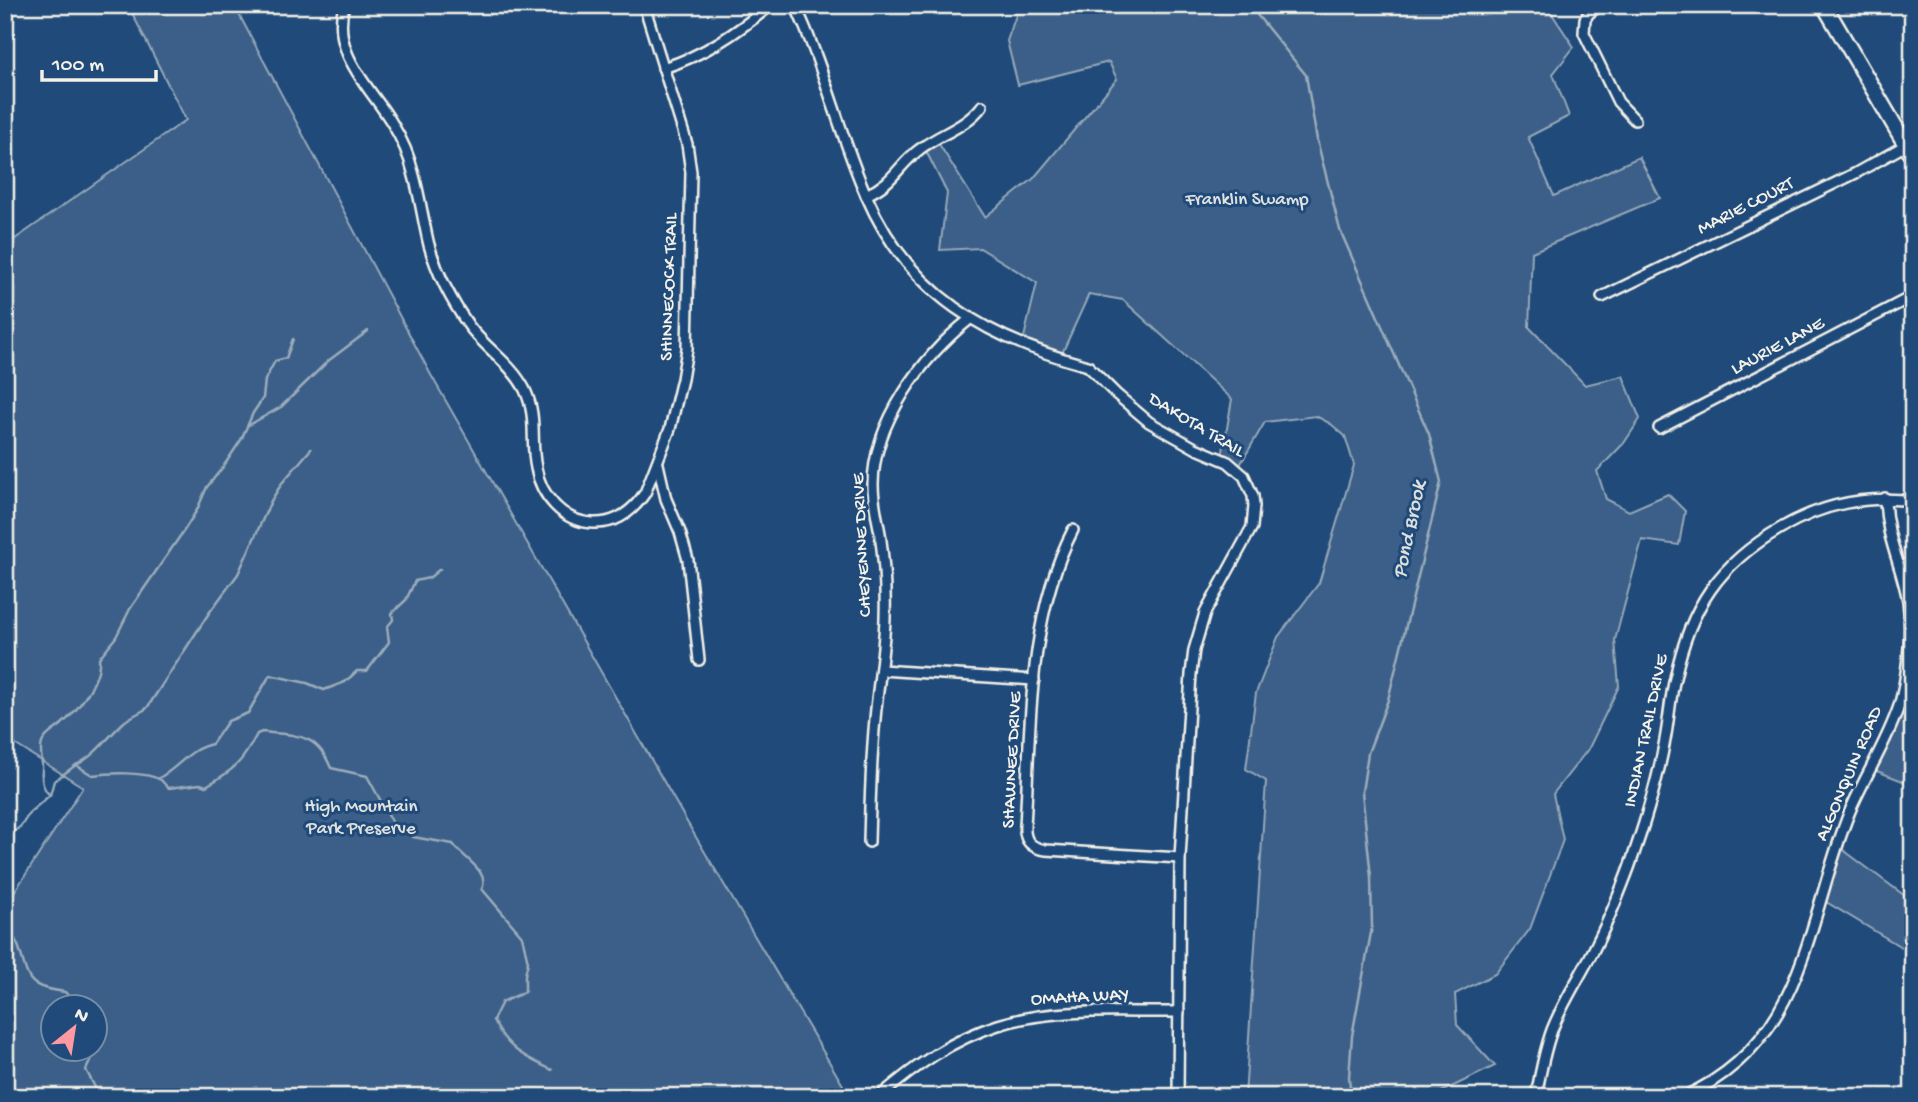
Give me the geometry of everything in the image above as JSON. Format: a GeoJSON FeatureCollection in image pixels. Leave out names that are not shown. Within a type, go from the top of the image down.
{"type":"FeatureCollection","features":[{"type":"Feature","properties":{"kind":"main road"},"geometry":{"type":"LineString","coordinates":[[1824,5],[1909,151]]}},
{"type":"Feature","properties":{"kind":"street","name":"SHINNECOCK TRAIL"},"geometry":{"type":"LineString","coordinates":[[344,5],[341,32],[346,56],[392,123],[406,152],[429,243],[442,278],[467,324],[510,368],[530,402],[535,429],[536,470],[544,491],[551,502],[567,516],[583,522],[606,522],[625,515],[639,502],[658,463],[678,400],[687,349],[691,172],[687,144],[644,5]]}},
{"type":"Feature","properties":{"kind":"street"},"geometry":{"type":"LineString","coordinates":[[663,68],[691,60],[712,48],[771,5]]}},
{"type":"Feature","properties":{"kind":"street","name":"DAKOTA TRAIL"},"geometry":{"type":"LineString","coordinates":[[795,5],[866,195],[880,224],[905,261],[933,291],[970,319],[1034,350],[1088,366],[1149,422],[1168,434],[1228,462],[1244,477],[1249,486],[1254,506],[1252,527],[1213,595],[1194,650],[1191,674],[1180,858],[1178,1097]]}},
{"type":"Feature","properties":{"kind":"street"},"geometry":{"type":"LineString","coordinates":[[1600,5],[1585,19],[1584,33],[1618,102],[1635,120]]}},
{"type":"Feature","properties":{"kind":"street"},"geometry":{"type":"LineString","coordinates":[[866,195],[885,185],[921,148],[961,127],[974,117],[982,106]]}},
{"type":"Feature","properties":{"kind":"street","name":"MARIE COURT"},"geometry":{"type":"LineString","coordinates":[[1602,297],[1856,173],[1909,151]]}},
{"type":"Feature","properties":{"kind":"street","name":"LAURIE LANE"},"geometry":{"type":"LineString","coordinates":[[1660,428],[1913,296]]}},
{"type":"Feature","properties":{"kind":"street","name":"CHEYENNE DRIVE"},"geometry":{"type":"LineString","coordinates":[[869,842],[885,588],[874,500],[877,456],[893,414],[917,374],[947,339],[970,319]]}},
{"type":"Feature","properties":{"kind":"street"},"geometry":{"type":"LineString","coordinates":[[658,463],[666,499],[688,560],[699,660]]}},
{"type":"Feature","properties":{"kind":"street","name":"INDIAN TRAIL DRIVE"},"geometry":{"type":"LineString","coordinates":[[1536,1097],[1552,1031],[1598,941],[1638,842],[1660,765],[1680,656],[1689,631],[1709,592],[1720,576],[1744,552],[1797,519],[1849,501],[1885,498],[1913,501]]}},
{"type":"Feature","properties":{"kind":"street","name":"ALGONQUIN ROAD"},"geometry":{"type":"LineString","coordinates":[[1683,1097],[1734,1067],[1757,1044],[1775,1019],[1810,941],[1830,868],[1850,812],[1899,707],[1907,671],[1909,616],[1905,589],[1887,532],[1885,498]]}},
{"type":"Feature","properties":{"kind":"street","name":"SHAWNEE DRIVE"},"geometry":{"type":"LineString","coordinates":[[1073,530],[1049,585],[1040,631],[1034,680],[1024,833],[1031,845],[1046,850],[1180,858]]}},
{"type":"Feature","properties":{"kind":"street"},"geometry":{"type":"LineString","coordinates":[[881,670],[1034,680]]}},
{"type":"Feature","properties":{"kind":"street","name":"OMAHA WAY"},"geometry":{"type":"LineString","coordinates":[[879,1097],[903,1076],[938,1052],[998,1025],[1059,1014],[1179,1012]]}},
{"type":"Feature","properties":{"kind":"green space","name":"High Mountain Park Preserve"},"geometry":{"type":"Polygon","coordinates":[[[128,5],[234,5],[431,375],[687,822],[850,1097],[5,1097],[5,906],[83,787],[5,738],[5,246],[186,120],[128,5]]]}},
{"type":"Feature","properties":{"kind":"green space","name":"Franklin Swamp"},"geometry":{"type":"Polygon","coordinates":[[[1010,5],[1099,5],[1112,14],[1124,5],[1546,5],[1574,47],[1553,74],[1569,116],[1528,137],[1554,196],[1639,157],[1660,198],[1532,252],[1529,327],[1585,385],[1623,376],[1640,419],[1624,443],[1597,471],[1606,499],[1629,511],[1668,494],[1685,511],[1679,545],[1642,540],[1615,640],[1619,686],[1589,748],[1553,794],[1563,840],[1530,929],[1495,974],[1455,994],[1457,1025],[1495,1066],[1441,1092],[1439,1097],[1245,1097],[1266,781],[1246,769],[1256,693],[1278,637],[1319,583],[1354,465],[1345,436],[1316,416],[1265,422],[1237,470],[1221,463],[1232,399],[1123,300],[1089,294],[1059,360],[1021,350],[1037,283],[980,248],[940,250],[947,193],[925,149],[937,141],[985,217],[1033,179],[1117,79],[1109,62],[1018,85],[1007,41],[1016,15],[1010,5]]]}},
{"type":"Feature","properties":{"kind":"green space"},"geometry":{"type":"Polygon","coordinates":[[[1899,707],[1913,714],[1913,785],[1869,768],[1899,707]]]}},
{"type":"Feature","properties":{"kind":"green space"},"geometry":{"type":"Polygon","coordinates":[[[1838,846],[1913,902],[1913,954],[1823,900],[1838,846]]]}},
{"type":"Feature","properties":{"kind":"waterway","name":"Pond Brook"},"geometry":{"type":"LineString","coordinates":[[1249,5],[1306,75],[1317,140],[1340,230],[1429,434],[1441,482],[1388,700],[1368,753],[1362,792],[1371,877],[1372,927],[1352,1036],[1349,1077],[1351,1097]]}},
{"type":"Feature","properties":{"kind":"waterway"},"geometry":{"type":"LineString","coordinates":[[249,425],[281,407],[328,361],[368,331]]}},
{"type":"Feature","properties":{"kind":"waterway"},"geometry":{"type":"LineString","coordinates":[[50,795],[42,781],[43,740],[68,718],[88,694],[97,675],[99,658],[116,637],[130,609],[185,529],[207,487],[241,440],[263,398],[265,380],[275,361],[286,358],[293,339]]}},
{"type":"Feature","properties":{"kind":"waterway"},"geometry":{"type":"LineString","coordinates":[[76,765],[95,751],[125,721],[147,708],[238,574],[282,483],[311,449]]}},
{"type":"Feature","properties":{"kind":"waterway"},"geometry":{"type":"LineString","coordinates":[[159,778],[190,754],[212,744],[228,721],[248,713],[270,675],[307,683],[324,690],[345,682],[357,671],[367,671],[389,642],[387,627],[393,620],[392,613],[406,600],[415,581],[429,578],[440,569]]}},
{"type":"Feature","properties":{"kind":"waterway"},"geometry":{"type":"LineString","coordinates":[[5,842],[30,812],[50,795],[54,781],[76,765],[92,775],[146,775],[161,780],[169,788],[200,784],[206,786],[236,765],[257,734],[262,732],[304,738],[319,748],[331,768],[367,776],[393,823],[413,837],[453,844],[479,871],[482,876],[482,889],[522,936],[528,962],[525,992],[502,1002],[493,1020],[504,1038],[517,1051],[552,1070]]}},
{"type":"Feature","properties":{"kind":"waterway"},"geometry":{"type":"LineString","coordinates":[[5,923],[18,945],[25,969],[32,981],[43,988],[66,993]]}},
{"type":"Feature","properties":{"kind":"waterway"},"geometry":{"type":"LineString","coordinates":[[89,1064],[86,1070],[100,1097]]}}]}
